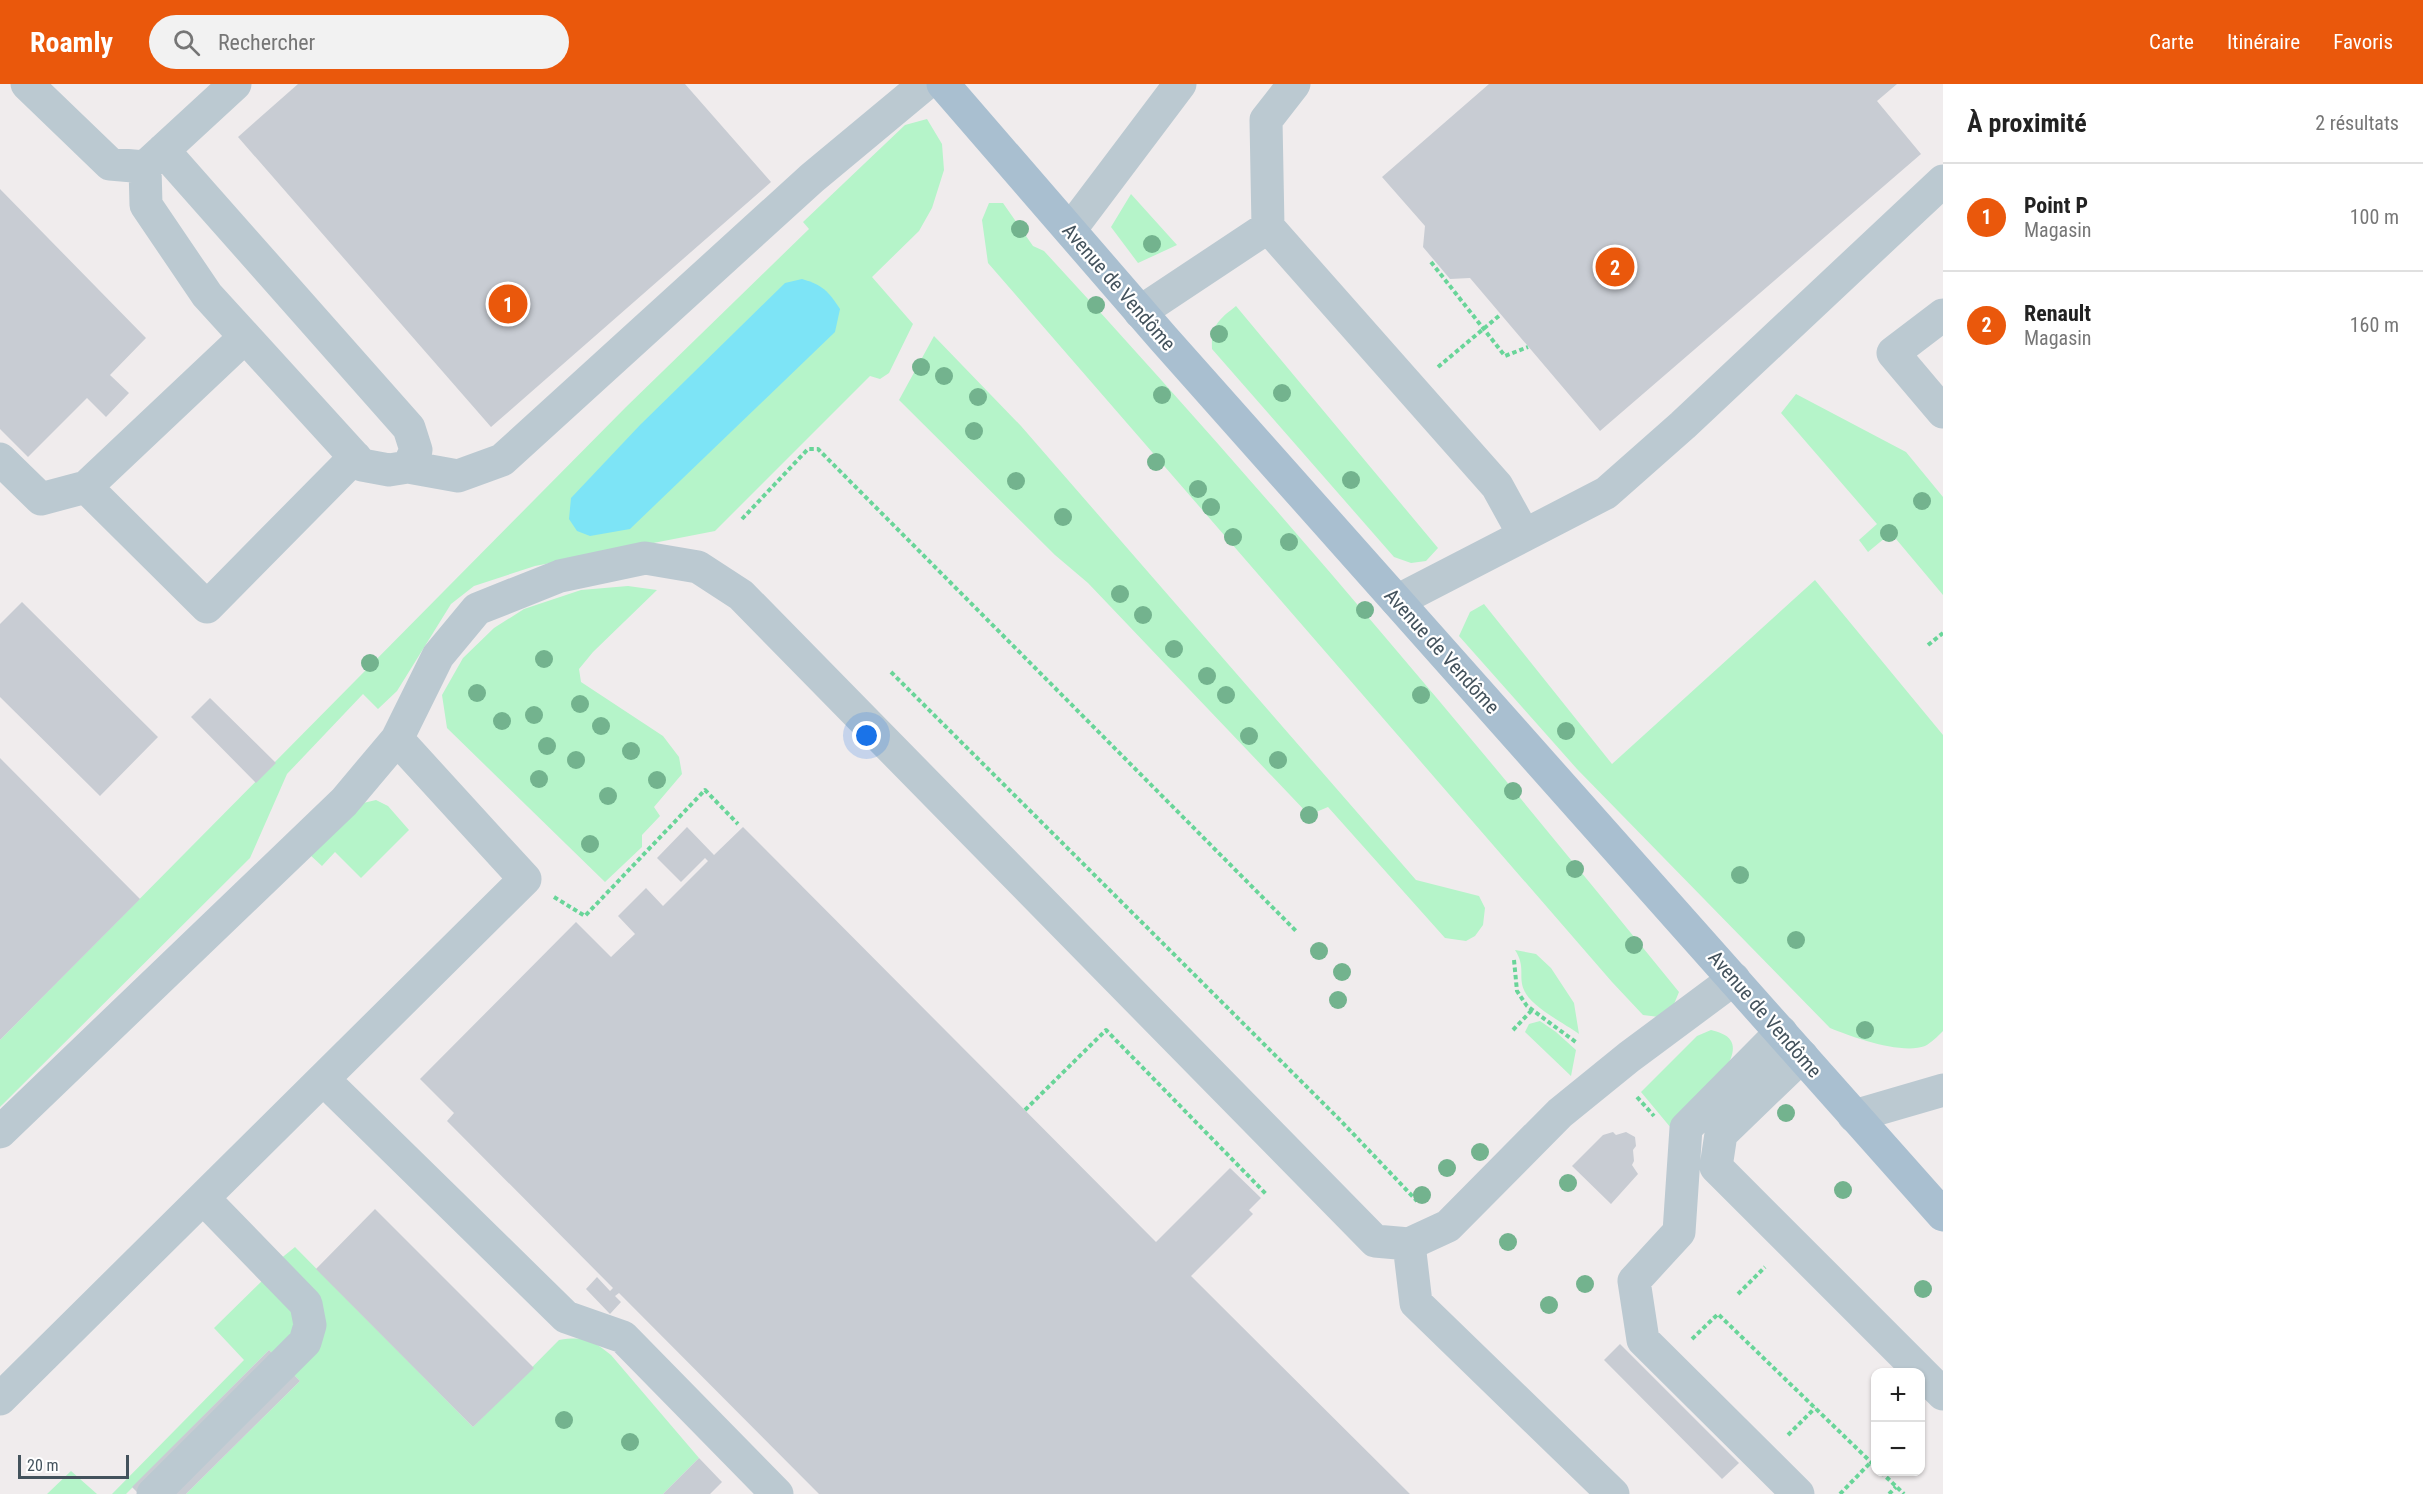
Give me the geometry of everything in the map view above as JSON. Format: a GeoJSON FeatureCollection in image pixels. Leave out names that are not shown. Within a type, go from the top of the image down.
{"type":"FeatureCollection","features":[{"type":"Feature","properties":{"kind":"main road","name":"Avenue de Vendôme"},"geometry":{"type":"LineString","coordinates":[[943,84],[1140,312],[1943,1215]]}},
{"type":"Feature","properties":{"kind":"lane"},"geometry":{"type":"LineString","coordinates":[[27,84],[110,164],[154,158],[235,84]]}},
{"type":"Feature","properties":{"kind":"lane"},"geometry":{"type":"LineString","coordinates":[[154,158],[146,205],[207,296],[362,465],[389,470],[408,467],[458,476],[502,460],[812,178],[926,84]]}},
{"type":"Feature","properties":{"kind":"lane"},"geometry":{"type":"LineString","coordinates":[[1070,230],[1180,84]]}},
{"type":"Feature","properties":{"kind":"lane"},"geometry":{"type":"LineString","coordinates":[[1294,84],[1266,120],[1268,227],[1497,486],[1524,535]]}},
{"type":"Feature","properties":{"kind":"lane"},"geometry":{"type":"LineString","coordinates":[[154,158],[409,428],[416,450],[408,467]]}},
{"type":"Feature","properties":{"kind":"lane"},"geometry":{"type":"LineString","coordinates":[[1397,601],[1606,493],[1683,425],[1943,181]]}},
{"type":"Feature","properties":{"kind":"lane"},"geometry":{"type":"LineString","coordinates":[[1140,312],[1268,227]]}},
{"type":"Feature","properties":{"kind":"lane"},"geometry":{"type":"LineString","coordinates":[[1943,315],[1893,353],[1943,412]]}},
{"type":"Feature","properties":{"kind":"lane"},"geometry":{"type":"LineString","coordinates":[[0,459],[41,499],[87,487],[245,336]]}},
{"type":"Feature","properties":{"kind":"lane"},"geometry":{"type":"LineString","coordinates":[[87,487],[207,606],[355,457]]}},
{"type":"Feature","properties":{"kind":"lane"},"geometry":{"type":"LineString","coordinates":[[0,1132],[344,802],[397,739],[438,656],[477,609],[560,576],[645,558],[698,567],[741,595],[1375,1241],[1409,1244],[1448,1226],[1560,1113],[1629,1057],[1734,979]]}},
{"type":"Feature","properties":{"kind":"lane"},"geometry":{"type":"LineString","coordinates":[[0,1399],[525,879],[397,739]]}},
{"type":"Feature","properties":{"kind":"lane"},"geometry":{"type":"LineString","coordinates":[[1792,1044],[1721,1134],[1716,1167],[1943,1394]]}},
{"type":"Feature","properties":{"kind":"lane"},"geometry":{"type":"LineString","coordinates":[[1792,1044],[1686,1128],[1679,1232],[1634,1281],[1643,1340],[1798,1494]]}},
{"type":"Feature","properties":{"kind":"lane"},"geometry":{"type":"LineString","coordinates":[[323,1078],[566,1317],[623,1337],[777,1494]]}},
{"type":"Feature","properties":{"kind":"lane"},"geometry":{"type":"LineString","coordinates":[[1854,1116],[1943,1090]]}},
{"type":"Feature","properties":{"kind":"lane"},"geometry":{"type":"LineString","coordinates":[[1680,1211],[1722,1174]]}},
{"type":"Feature","properties":{"kind":"lane"},"geometry":{"type":"LineString","coordinates":[[153,1494],[305,1342],[310,1325],[306,1304],[203,1198]]}},
{"type":"Feature","properties":{"kind":"lane"},"geometry":{"type":"LineString","coordinates":[[1409,1244],[1416,1303],[1613,1494]]}},
{"type":"Feature","properties":{"kind":"path"},"geometry":{"type":"LineString","coordinates":[[1431,262],[1505,356],[1528,347]]}},
{"type":"Feature","properties":{"kind":"path"},"geometry":{"type":"LineString","coordinates":[[1411,389],[1500,315]]}},
{"type":"Feature","properties":{"kind":"path"},"geometry":{"type":"LineString","coordinates":[[742,519],[808,449],[818,449],[1297,932]]}},
{"type":"Feature","properties":{"kind":"path"},"geometry":{"type":"LineString","coordinates":[[1928,645],[1943,633]]}},
{"type":"Feature","properties":{"kind":"path"},"geometry":{"type":"LineString","coordinates":[[891,672],[1341,1121],[1419,1203]]}},
{"type":"Feature","properties":{"kind":"path"},"geometry":{"type":"LineString","coordinates":[[525,879],[585,916],[705,790],[738,824]]}},
{"type":"Feature","properties":{"kind":"path"},"geometry":{"type":"LineString","coordinates":[[1514,960],[1517,991],[1532,1010],[1577,1043]]}},
{"type":"Feature","properties":{"kind":"path"},"geometry":{"type":"LineString","coordinates":[[1513,1030],[1532,1010]]}},
{"type":"Feature","properties":{"kind":"path"},"geometry":{"type":"LineString","coordinates":[[1025,1110],[1106,1030],[1267,1195]]}},
{"type":"Feature","properties":{"kind":"path"},"geometry":{"type":"LineString","coordinates":[[1637,1096],[1655,1118]]}},
{"type":"Feature","properties":{"kind":"path"},"geometry":{"type":"LineString","coordinates":[[1685,1346],[1718,1314],[1871,1462],[1840,1494]]}},
{"type":"Feature","properties":{"kind":"path"},"geometry":{"type":"LineString","coordinates":[[1782,1441],[1815,1408]]}},
{"type":"Feature","properties":{"kind":"path"},"geometry":{"type":"LineString","coordinates":[[1885,1476],[1904,1494]]}},
{"type":"Feature","properties":{"kind":"path"},"geometry":{"type":"LineString","coordinates":[[1889,1494],[1896,1487]]}},
{"type":"Feature","properties":{"kind":"green space"},"geometry":{"type":"Polygon","coordinates":[[[927,119],[942,144],[944,170],[932,208],[919,231],[872,277],[913,324],[889,373],[880,379],[870,376],[715,531],[535,566],[474,586],[451,604],[397,691],[378,709],[363,694],[287,774],[250,858],[0,1107],[0,1040],[626,407],[809,229],[803,222],[905,125],[927,119]]]}},
{"type":"Feature","properties":{"kind":"green space"},"geometry":{"type":"Polygon","coordinates":[[[1131,194],[1177,245],[1138,263],[1111,227],[1131,194]]]}},
{"type":"Feature","properties":{"kind":"green space"},"geometry":{"type":"Polygon","coordinates":[[[989,203],[1003,203],[1033,246],[1044,251],[1126,341],[1368,616],[1679,992],[1672,1009],[1659,1017],[1643,1015],[1612,982],[988,263],[982,220],[989,203]]]}},
{"type":"Feature","properties":{"kind":"green space"},"geometry":{"type":"Polygon","coordinates":[[[1236,306],[1438,548],[1426,561],[1411,563],[1394,557],[1212,349],[1214,329],[1236,306]]]}},
{"type":"Feature","properties":{"kind":"green space"},"geometry":{"type":"Polygon","coordinates":[[[934,336],[1021,426],[1416,880],[1479,896],[1485,908],[1483,925],[1475,936],[1466,941],[1445,938],[1328,807],[1309,815],[1088,583],[1055,555],[899,400],[934,336]]]}},
{"type":"Feature","properties":{"kind":"green space"},"geometry":{"type":"Polygon","coordinates":[[[1796,394],[1906,452],[1943,497],[1943,595],[1891,533],[1868,552],[1859,540],[1877,524],[1781,413],[1796,394]]]}},
{"type":"Feature","properties":{"kind":"green space"},"geometry":{"type":"Polygon","coordinates":[[[1815,580],[1943,735],[1943,1031],[1925,1046],[1891,1047],[1830,1028],[1577,769],[1459,636],[1470,612],[1484,604],[1612,764],[1815,580]]]}},
{"type":"Feature","properties":{"kind":"green space"},"geometry":{"type":"Polygon","coordinates":[[[628,586],[657,590],[593,652],[579,669],[581,682],[663,736],[679,757],[682,774],[654,807],[660,816],[642,835],[642,847],[605,882],[447,728],[442,695],[463,658],[494,628],[524,609],[581,590],[628,586]]]}},
{"type":"Feature","properties":{"kind":"green space"},"geometry":{"type":"Polygon","coordinates":[[[376,800],[388,806],[409,830],[361,878],[335,852],[322,866],[309,854],[359,804],[376,800]]]}},
{"type":"Feature","properties":{"kind":"green space"},"geometry":{"type":"Polygon","coordinates":[[[1515,950],[1536,954],[1551,968],[1574,1003],[1579,1034],[1541,1008],[1528,996],[1522,985],[1520,961],[1515,950]]]}},
{"type":"Feature","properties":{"kind":"green space"},"geometry":{"type":"Polygon","coordinates":[[[1540,1021],[1576,1050],[1571,1076],[1525,1032],[1529,1024],[1540,1021]]]}},
{"type":"Feature","properties":{"kind":"green space"},"geometry":{"type":"Polygon","coordinates":[[[1711,1030],[1725,1035],[1731,1041],[1733,1051],[1729,1062],[1712,1087],[1671,1128],[1641,1092],[1697,1036],[1711,1030]]]}},
{"type":"Feature","properties":{"kind":"green space"},"geometry":{"type":"Polygon","coordinates":[[[295,1247],[473,1427],[559,1340],[582,1339],[599,1346],[611,1355],[699,1458],[663,1494],[186,1494],[300,1381],[290,1371],[313,1347],[279,1260],[295,1247]]]}},
{"type":"Feature","properties":{"kind":"green space"},"geometry":{"type":"Polygon","coordinates":[[[265,1278],[296,1317],[294,1339],[275,1356],[269,1350],[126,1494],[112,1494],[244,1360],[214,1328],[265,1278]]]}},
{"type":"Feature","properties":{"kind":"green space"},"geometry":{"type":"Polygon","coordinates":[[[71,1471],[97,1494],[47,1494],[71,1471]]]}},
{"type":"Feature","properties":{"kind":"water"},"geometry":{"type":"Polygon","coordinates":[[[802,279],[824,290],[840,309],[835,332],[630,529],[590,536],[577,531],[569,519],[571,498],[640,425],[785,283],[802,279]]]}},
{"type":"Feature","properties":{"kind":"building"},"geometry":{"type":"Polygon","coordinates":[[[298,84],[685,84],[771,182],[491,427],[238,137],[298,84]]]}},
{"type":"Feature","properties":{"kind":"building"},"geometry":{"type":"Polygon","coordinates":[[[1489,84],[1897,84],[1877,101],[1921,154],[1600,431],[1470,278],[1450,279],[1423,247],[1425,226],[1382,177],[1489,84]]]}},
{"type":"Feature","properties":{"kind":"building"},"geometry":{"type":"Polygon","coordinates":[[[0,189],[146,338],[110,375],[129,393],[106,417],[87,398],[28,457],[0,429],[0,189]]]}},
{"type":"Feature","properties":{"kind":"building"},"geometry":{"type":"Polygon","coordinates":[[[22,602],[158,737],[100,796],[0,697],[0,624],[22,602]]]}},
{"type":"Feature","properties":{"kind":"building"},"geometry":{"type":"Polygon","coordinates":[[[210,698],[276,763],[256,783],[191,717],[210,698]]]}},
{"type":"Feature","properties":{"kind":"building"},"geometry":{"type":"Polygon","coordinates":[[[0,758],[140,899],[0,1040],[0,758]]]}},
{"type":"Feature","properties":{"kind":"building"},"geometry":{"type":"Polygon","coordinates":[[[687,827],[714,855],[743,827],[1156,1242],[1230,1168],[1261,1198],[1249,1210],[1253,1214],[1191,1276],[1410,1494],[819,1494],[619,1293],[615,1296],[621,1302],[610,1314],[586,1289],[597,1277],[610,1291],[613,1288],[447,1121],[454,1113],[420,1079],[576,922],[611,957],[635,934],[618,916],[646,888],[663,906],[708,861],[705,858],[681,882],[657,858],[687,827]]]}},
{"type":"Feature","properties":{"kind":"building"},"geometry":{"type":"Polygon","coordinates":[[[1613,1132],[1616,1135],[1626,1132],[1635,1137],[1636,1146],[1633,1150],[1632,1165],[1638,1174],[1611,1204],[1572,1166],[1603,1135],[1613,1132]]]}},
{"type":"Feature","properties":{"kind":"building"},"geometry":{"type":"Polygon","coordinates":[[[375,1209],[534,1368],[473,1427],[316,1269],[375,1209]]]}},
{"type":"Feature","properties":{"kind":"building"},"geometry":{"type":"Polygon","coordinates":[[[1620,1344],[1739,1463],[1722,1479],[1604,1360],[1620,1344]]]}},
{"type":"Feature","properties":{"kind":"building"},"geometry":{"type":"Polygon","coordinates":[[[269,1350],[300,1381],[186,1494],[139,1494],[132,1487],[269,1350]]]}},
{"type":"Feature","properties":{"kind":"building"},"geometry":{"type":"Polygon","coordinates":[[[699,1458],[722,1482],[710,1494],[663,1494],[699,1458]]]}},
{"type":"Feature","properties":{"kind":"place","name":"Renault"},"geometry":{"type":"Point","coordinates":[1615,267]}},
{"type":"Feature","properties":{"kind":"place","name":"Point P"},"geometry":{"type":"Point","coordinates":[508,304]}}]}
